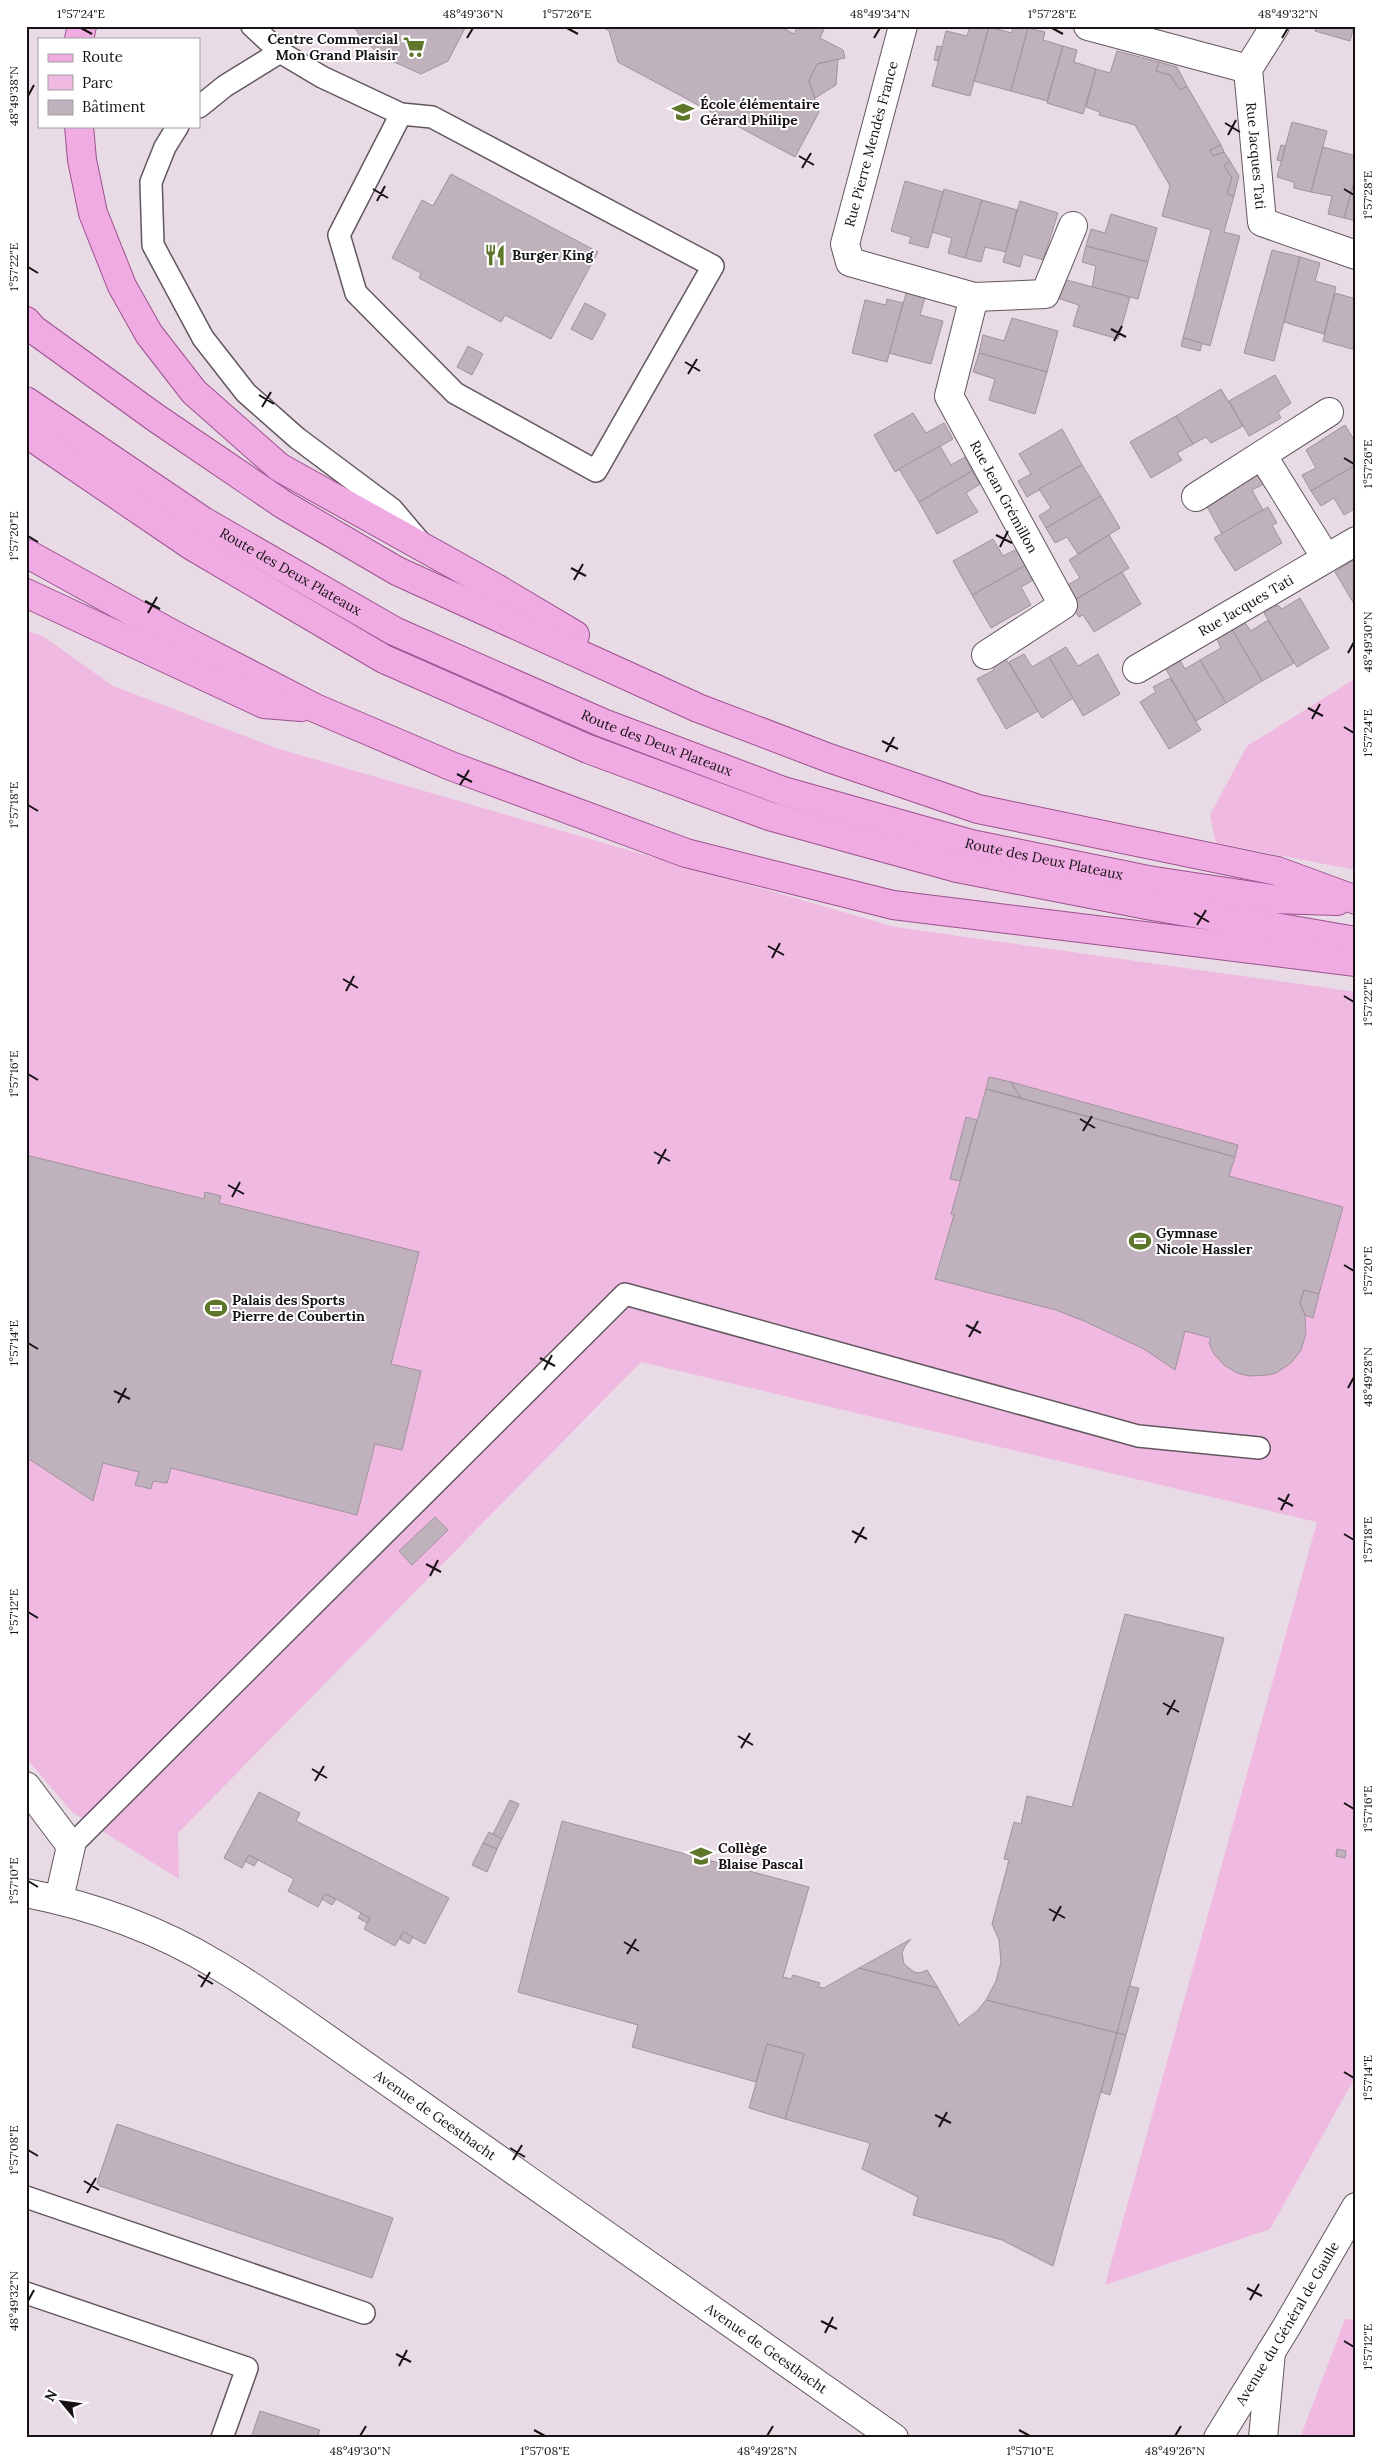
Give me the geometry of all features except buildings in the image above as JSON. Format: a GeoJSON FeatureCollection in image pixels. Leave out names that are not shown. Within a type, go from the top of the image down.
{"type":"FeatureCollection","features":[{"type":"Feature","properties":{"kind":"main road"},"geometry":{"type":"LineString","coordinates":[[79,128],[82,160],[93,213],[122,286],[149,334],[194,392],[278,467],[427,550],[698,708]]}},
{"type":"Feature","properties":{"kind":"main road"},"geometry":{"type":"LineString","coordinates":[[26,320],[33,329],[156,418],[284,505],[397,571],[698,708],[829,758],[978,809],[1277,871],[1356,901]]}},
{"type":"Feature","properties":{"kind":"main road","name":"Route des Deux Plateaux"},"geometry":{"type":"LineString","coordinates":[[26,401],[203,522],[394,631],[602,723],[782,791],[971,844],[1148,880],[1272,899],[1356,901]]}},
{"type":"Feature","properties":{"kind":"main road","name":"Route des Deux Plateaux"},"geometry":{"type":"LineString","coordinates":[[26,433],[192,546],[384,659],[588,749],[769,816],[957,868],[1152,906],[1356,941]]}},
{"type":"Feature","properties":{"kind":"main road"},"geometry":{"type":"LineString","coordinates":[[26,553],[176,636],[314,708],[451,766],[686,853],[894,905],[1356,962]]}},
{"type":"Feature","properties":{"kind":"main road"},"geometry":{"type":"LineString","coordinates":[[26,593],[46,600],[264,704],[314,708]]}},
{"type":"Feature","properties":{"kind":"street","name":"Rue Pierre Mendès France"},"geometry":{"type":"LineString","coordinates":[[903,26],[845,244],[850,262],[974,297]]}},
{"type":"Feature","properties":{"kind":"street"},"geometry":{"type":"LineString","coordinates":[[1088,26],[1248,69],[1275,26]]}},
{"type":"Feature","properties":{"kind":"street","name":"Rue Jacques Tati"},"geometry":{"type":"LineString","coordinates":[[1248,69],[1262,222],[1356,255]]}},
{"type":"Feature","properties":{"kind":"street"},"geometry":{"type":"LineString","coordinates":[[974,297],[1045,294],[1072,226]]}},
{"type":"Feature","properties":{"kind":"street","name":"Rue Jean Grémillon"},"geometry":{"type":"LineString","coordinates":[[974,297],[949,396],[1063,605],[986,655]]}},
{"type":"Feature","properties":{"kind":"street"},"geometry":{"type":"LineString","coordinates":[[1196,497],[1328,412]]}},
{"type":"Feature","properties":{"kind":"street"},"geometry":{"type":"LineString","coordinates":[[1262,455],[1326,558]]}},
{"type":"Feature","properties":{"kind":"street","name":"Rue Jacques Tati"},"geometry":{"type":"LineString","coordinates":[[1137,669],[1356,541]]}},
{"type":"Feature","properties":{"kind":"street"},"geometry":{"type":"LineString","coordinates":[[26,1786],[71,1846],[59,1899]]}},
{"type":"Feature","properties":{"kind":"street","name":"Avenue de Geesthacht"},"geometry":{"type":"LineString","coordinates":[[26,1893],[59,1899],[141,1926],[216,1965],[306,2024],[894,2438]]}},
{"type":"Feature","properties":{"kind":"street","name":"Avenue du Général de Gaulle"},"geometry":{"type":"LineString","coordinates":[[1218,2438],[1356,2207]]}},
{"type":"Feature","properties":{"kind":"street"},"geometry":{"type":"LineString","coordinates":[[1263,2438],[1271,2352]]}},
{"type":"Feature","properties":{"kind":"lane"},"geometry":{"type":"LineString","coordinates":[[252,26],[280,52],[322,77],[401,114],[432,117],[713,266],[596,471],[455,393],[356,293],[339,235],[401,114]]}},
{"type":"Feature","properties":{"kind":"lane"},"geometry":{"type":"LineString","coordinates":[[200,106],[225,86],[280,52]]}},
{"type":"Feature","properties":{"kind":"lane"},"geometry":{"type":"LineString","coordinates":[[177,128],[165,147],[152,182],[153,245],[203,338],[246,393],[297,438],[392,509],[427,550]]}},
{"type":"Feature","properties":{"kind":"lane"},"geometry":{"type":"LineString","coordinates":[[71,1846],[625,1294],[1138,1436],[1259,1448]]}},
{"type":"Feature","properties":{"kind":"lane"},"geometry":{"type":"LineString","coordinates":[[26,2198],[364,2313]]}},
{"type":"Feature","properties":{"kind":"lane"},"geometry":{"type":"LineString","coordinates":[[26,2293],[246,2368],[222,2438]]}},
{"type":"Feature","properties":{"kind":"green space"},"geometry":{"type":"Polygon","coordinates":[[[26,631],[43,636],[113,686],[279,749],[895,927],[1356,992],[1356,2076],[1270,2229],[1105,2285],[1317,1522],[641,1362],[178,1833],[179,1879],[72,1812],[26,1758],[26,631]]]}},
{"type":"Feature","properties":{"kind":"green space"},"geometry":{"type":"Polygon","coordinates":[[[1356,678],[1356,870],[1216,843],[1210,815],[1247,746],[1356,678]]]}},
{"type":"Feature","properties":{"kind":"green space"},"geometry":{"type":"Polygon","coordinates":[[[1345,2319],[1356,2320],[1356,2438],[1300,2438],[1345,2319]]]}},
{"type":"Feature","properties":{"kind":"place","name":"Centre Commercial Mon Grand Plaisir"},"geometry":{"type":"Point","coordinates":[414,47]}},
{"type":"Feature","properties":{"kind":"place","name":"École élémentaire Gérard Philipe"},"geometry":{"type":"Point","coordinates":[683,112]}},
{"type":"Feature","properties":{"kind":"place","name":"Burger King"},"geometry":{"type":"Point","coordinates":[495,255]}},
{"type":"Feature","properties":{"kind":"place","name":"Gymnase Nicole Hassler"},"geometry":{"type":"Point","coordinates":[1140,1241]}},
{"type":"Feature","properties":{"kind":"place","name":"Palais des Sports Pierre de Coubertin"},"geometry":{"type":"Point","coordinates":[216,1308]}},
{"type":"Feature","properties":{"kind":"place","name":"Collège Blaise Pascal"},"geometry":{"type":"Point","coordinates":[701,1856]}}]}
